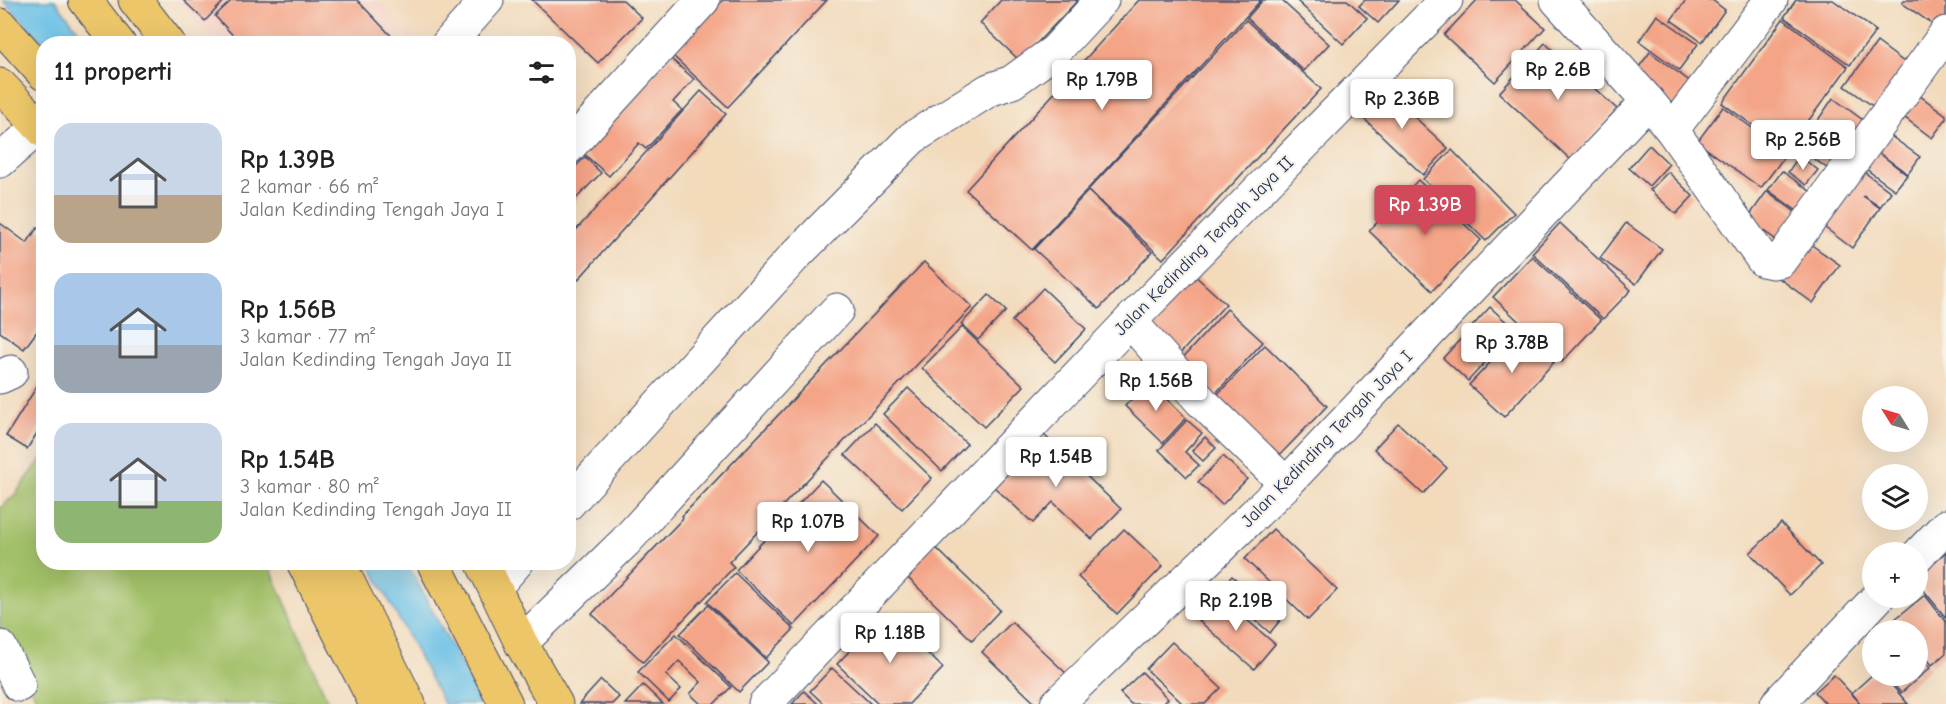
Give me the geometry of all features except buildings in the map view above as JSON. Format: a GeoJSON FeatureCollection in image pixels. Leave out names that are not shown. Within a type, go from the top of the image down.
{"type":"FeatureCollection","features":[{"type":"Feature","properties":{"kind":"main road"},"geometry":{"type":"LineString","coordinates":[[85,0],[113,36]]}},
{"type":"Feature","properties":{"kind":"main road"},"geometry":{"type":"LineString","coordinates":[[135,0],[163,36]]}},
{"type":"Feature","properties":{"kind":"main road"},"geometry":{"type":"LineString","coordinates":[[0,25],[36,65]]}},
{"type":"Feature","properties":{"kind":"main road"},"geometry":{"type":"LineString","coordinates":[[0,85],[36,124]]}},
{"type":"Feature","properties":{"kind":"main road"},"geometry":{"type":"LineString","coordinates":[[307,570],[376,704]]}},
{"type":"Feature","properties":{"kind":"main road"},"geometry":{"type":"LineString","coordinates":[[342,570],[409,704]]}},
{"type":"Feature","properties":{"kind":"main road"},"geometry":{"type":"LineString","coordinates":[[437,570],[506,704]]}},
{"type":"Feature","properties":{"kind":"main road"},"geometry":{"type":"LineString","coordinates":[[489,575],[521,643],[556,704]]}},
{"type":"Feature","properties":{"kind":"street"},"geometry":{"type":"LineString","coordinates":[[455,36],[487,0]]}},
{"type":"Feature","properties":{"kind":"street"},"geometry":{"type":"LineString","coordinates":[[576,139],[703,0]]}},
{"type":"Feature","properties":{"kind":"street"},"geometry":{"type":"LineString","coordinates":[[576,495],[794,258],[912,138],[989,90],[1012,82],[1055,51],[1102,0]]}},
{"type":"Feature","properties":{"kind":"street","name":"Jalan Kedinding Tengah Jaya II"},"geometry":{"type":"LineString","coordinates":[[765,704],[1130,321],[1446,0]]}},
{"type":"Feature","properties":{"kind":"street"},"geometry":{"type":"LineString","coordinates":[[1557,0],[1672,130],[1763,260],[1773,262],[1780,261],[1946,33]]}},
{"type":"Feature","properties":{"kind":"street"},"geometry":{"type":"LineString","coordinates":[[1672,130],[1772,0]]}},
{"type":"Feature","properties":{"kind":"street","name":"Jalan Kedinding Tengah Jaya I"},"geometry":{"type":"LineString","coordinates":[[1057,704],[1286,484],[1648,101]]}},
{"type":"Feature","properties":{"kind":"street"},"geometry":{"type":"LineString","coordinates":[[0,161],[36,133]]}},
{"type":"Feature","properties":{"kind":"street"},"geometry":{"type":"LineString","coordinates":[[521,643],[625,542],[837,310]]}},
{"type":"Feature","properties":{"kind":"street"},"geometry":{"type":"LineString","coordinates":[[1130,321],[1201,401],[1286,484]]}},
{"type":"Feature","properties":{"kind":"street"},"geometry":{"type":"LineString","coordinates":[[1928,545],[1946,526]]}},
{"type":"Feature","properties":{"kind":"street"},"geometry":{"type":"LineString","coordinates":[[1777,704],[1868,608]]}},
{"type":"Feature","properties":{"kind":"street"},"geometry":{"type":"LineString","coordinates":[[0,646],[19,685]]}},
{"type":"Feature","properties":{"kind":"shaded area"},"geometry":{"type":"Polygon","coordinates":[[[174,0],[377,0],[413,36],[210,36],[174,0]]]}},
{"type":"Feature","properties":{"kind":"green space"},"geometry":{"type":"Polygon","coordinates":[[[36,466],[36,570],[271,570],[329,704],[40,704],[0,635],[0,508],[14,496],[36,466]]]}},
{"type":"Feature","properties":{"kind":"water"},"geometry":{"type":"Polygon","coordinates":[[[3,0],[55,0],[83,36],[37,36],[3,0]]]}},
{"type":"Feature","properties":{"kind":"water"},"geometry":{"type":"Polygon","coordinates":[[[373,570],[411,570],[482,704],[444,704],[373,570]]]}}]}
